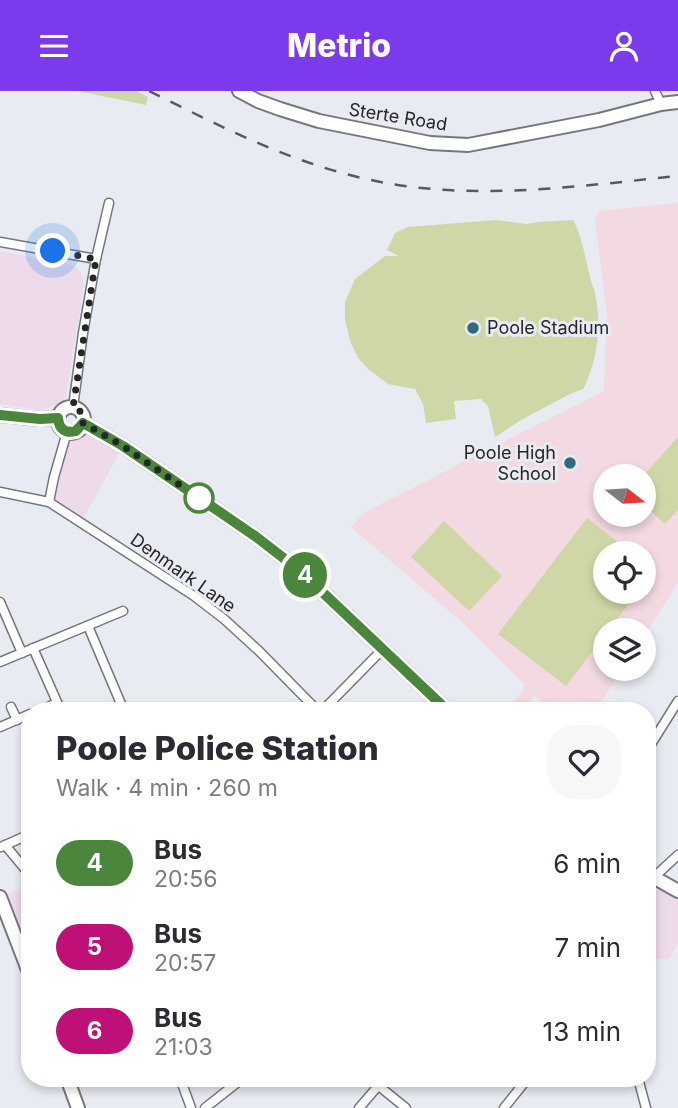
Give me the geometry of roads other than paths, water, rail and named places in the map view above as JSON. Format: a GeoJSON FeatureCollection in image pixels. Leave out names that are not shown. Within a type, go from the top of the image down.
{"type":"FeatureCollection","features":[{"type":"Feature","properties":{"kind":"main road","name":"Sterte Road"},"geometry":{"type":"LineString","coordinates":[[239,91],[260,96],[279,109],[320,121],[397,138],[468,145],[678,102]]}},
{"type":"Feature","properties":{"kind":"main road"},"geometry":{"type":"LineString","coordinates":[[73,407],[82,414],[83,423],[76,431],[67,432],[61,429],[58,418],[64,408],[73,407]]}},
{"type":"Feature","properties":{"kind":"main road"},"geometry":{"type":"LineString","coordinates":[[0,415],[58,418]]}},
{"type":"Feature","properties":{"kind":"main road"},"geometry":{"type":"LineString","coordinates":[[83,423],[123,446],[255,536],[299,570],[439,702]]}},
{"type":"Feature","properties":{"kind":"main road"},"geometry":{"type":"LineString","coordinates":[[656,879],[678,891]]}},
{"type":"Feature","properties":{"kind":"main road"},"geometry":{"type":"LineString","coordinates":[[0,897],[21,952]]}},
{"type":"Feature","properties":{"kind":"main road"},"geometry":{"type":"LineString","coordinates":[[70,1087],[78,1108]]}},
{"type":"Feature","properties":{"kind":"street"},"geometry":{"type":"LineString","coordinates":[[655,91],[661,104]]}},
{"type":"Feature","properties":{"kind":"street"},"geometry":{"type":"LineString","coordinates":[[73,407],[96,259],[109,203]]}},
{"type":"Feature","properties":{"kind":"street"},"geometry":{"type":"LineString","coordinates":[[0,242],[96,259]]}},
{"type":"Feature","properties":{"kind":"street"},"geometry":{"type":"LineString","coordinates":[[49,502],[67,432]]}},
{"type":"Feature","properties":{"kind":"street","name":"Denmark Lane"},"geometry":{"type":"LineString","coordinates":[[0,492],[49,502],[194,596],[224,619],[311,702]]}},
{"type":"Feature","properties":{"kind":"street"},"geometry":{"type":"LineString","coordinates":[[0,602],[22,653]]}},
{"type":"Feature","properties":{"kind":"street"},"geometry":{"type":"LineString","coordinates":[[0,662],[122,611]]}},
{"type":"Feature","properties":{"kind":"street"},"geometry":{"type":"LineString","coordinates":[[88,626],[120,702]]}},
{"type":"Feature","properties":{"kind":"street"},"geometry":{"type":"LineString","coordinates":[[33,648],[57,702]]}},
{"type":"Feature","properties":{"kind":"street"},"geometry":{"type":"LineString","coordinates":[[329,702],[383,649]]}},
{"type":"Feature","properties":{"kind":"street"},"geometry":{"type":"LineString","coordinates":[[656,735],[678,701]]}},
{"type":"Feature","properties":{"kind":"street"},"geometry":{"type":"LineString","coordinates":[[10,707],[17,720]]}},
{"type":"Feature","properties":{"kind":"street"},"geometry":{"type":"LineString","coordinates":[[0,727],[21,718]]}},
{"type":"Feature","properties":{"kind":"street"},"geometry":{"type":"LineString","coordinates":[[21,838],[2,846],[21,866]]}},
{"type":"Feature","properties":{"kind":"street"},"geometry":{"type":"LineString","coordinates":[[656,872],[678,855]]}},
{"type":"Feature","properties":{"kind":"street"},"geometry":{"type":"LineString","coordinates":[[183,1087],[191,1108]]}},
{"type":"Feature","properties":{"kind":"street"},"geometry":{"type":"LineString","coordinates":[[205,1108],[232,1087]]}},
{"type":"Feature","properties":{"kind":"street"},"geometry":{"type":"LineString","coordinates":[[359,1108],[378,1087]]}},
{"type":"Feature","properties":{"kind":"street"},"geometry":{"type":"LineString","coordinates":[[380,1087],[407,1108]]}},
{"type":"Feature","properties":{"kind":"street"},"geometry":{"type":"LineString","coordinates":[[504,1108],[521,1087]]}},
{"type":"Feature","properties":{"kind":"street"},"geometry":{"type":"LineString","coordinates":[[640,1087],[646,1108]]}},
{"type":"Feature","properties":{"kind":"railway"},"geometry":{"type":"LineString","coordinates":[[149,91],[298,159],[391,184],[431,189],[514,191],[678,176]]}},
{"type":"Feature","properties":{"kind":"place","name":"Poole Stadium"},"geometry":{"type":"Point","coordinates":[473,328]}},
{"type":"Feature","properties":{"kind":"place","name":"Poole High School"},"geometry":{"type":"Point","coordinates":[570,463]}}]}
